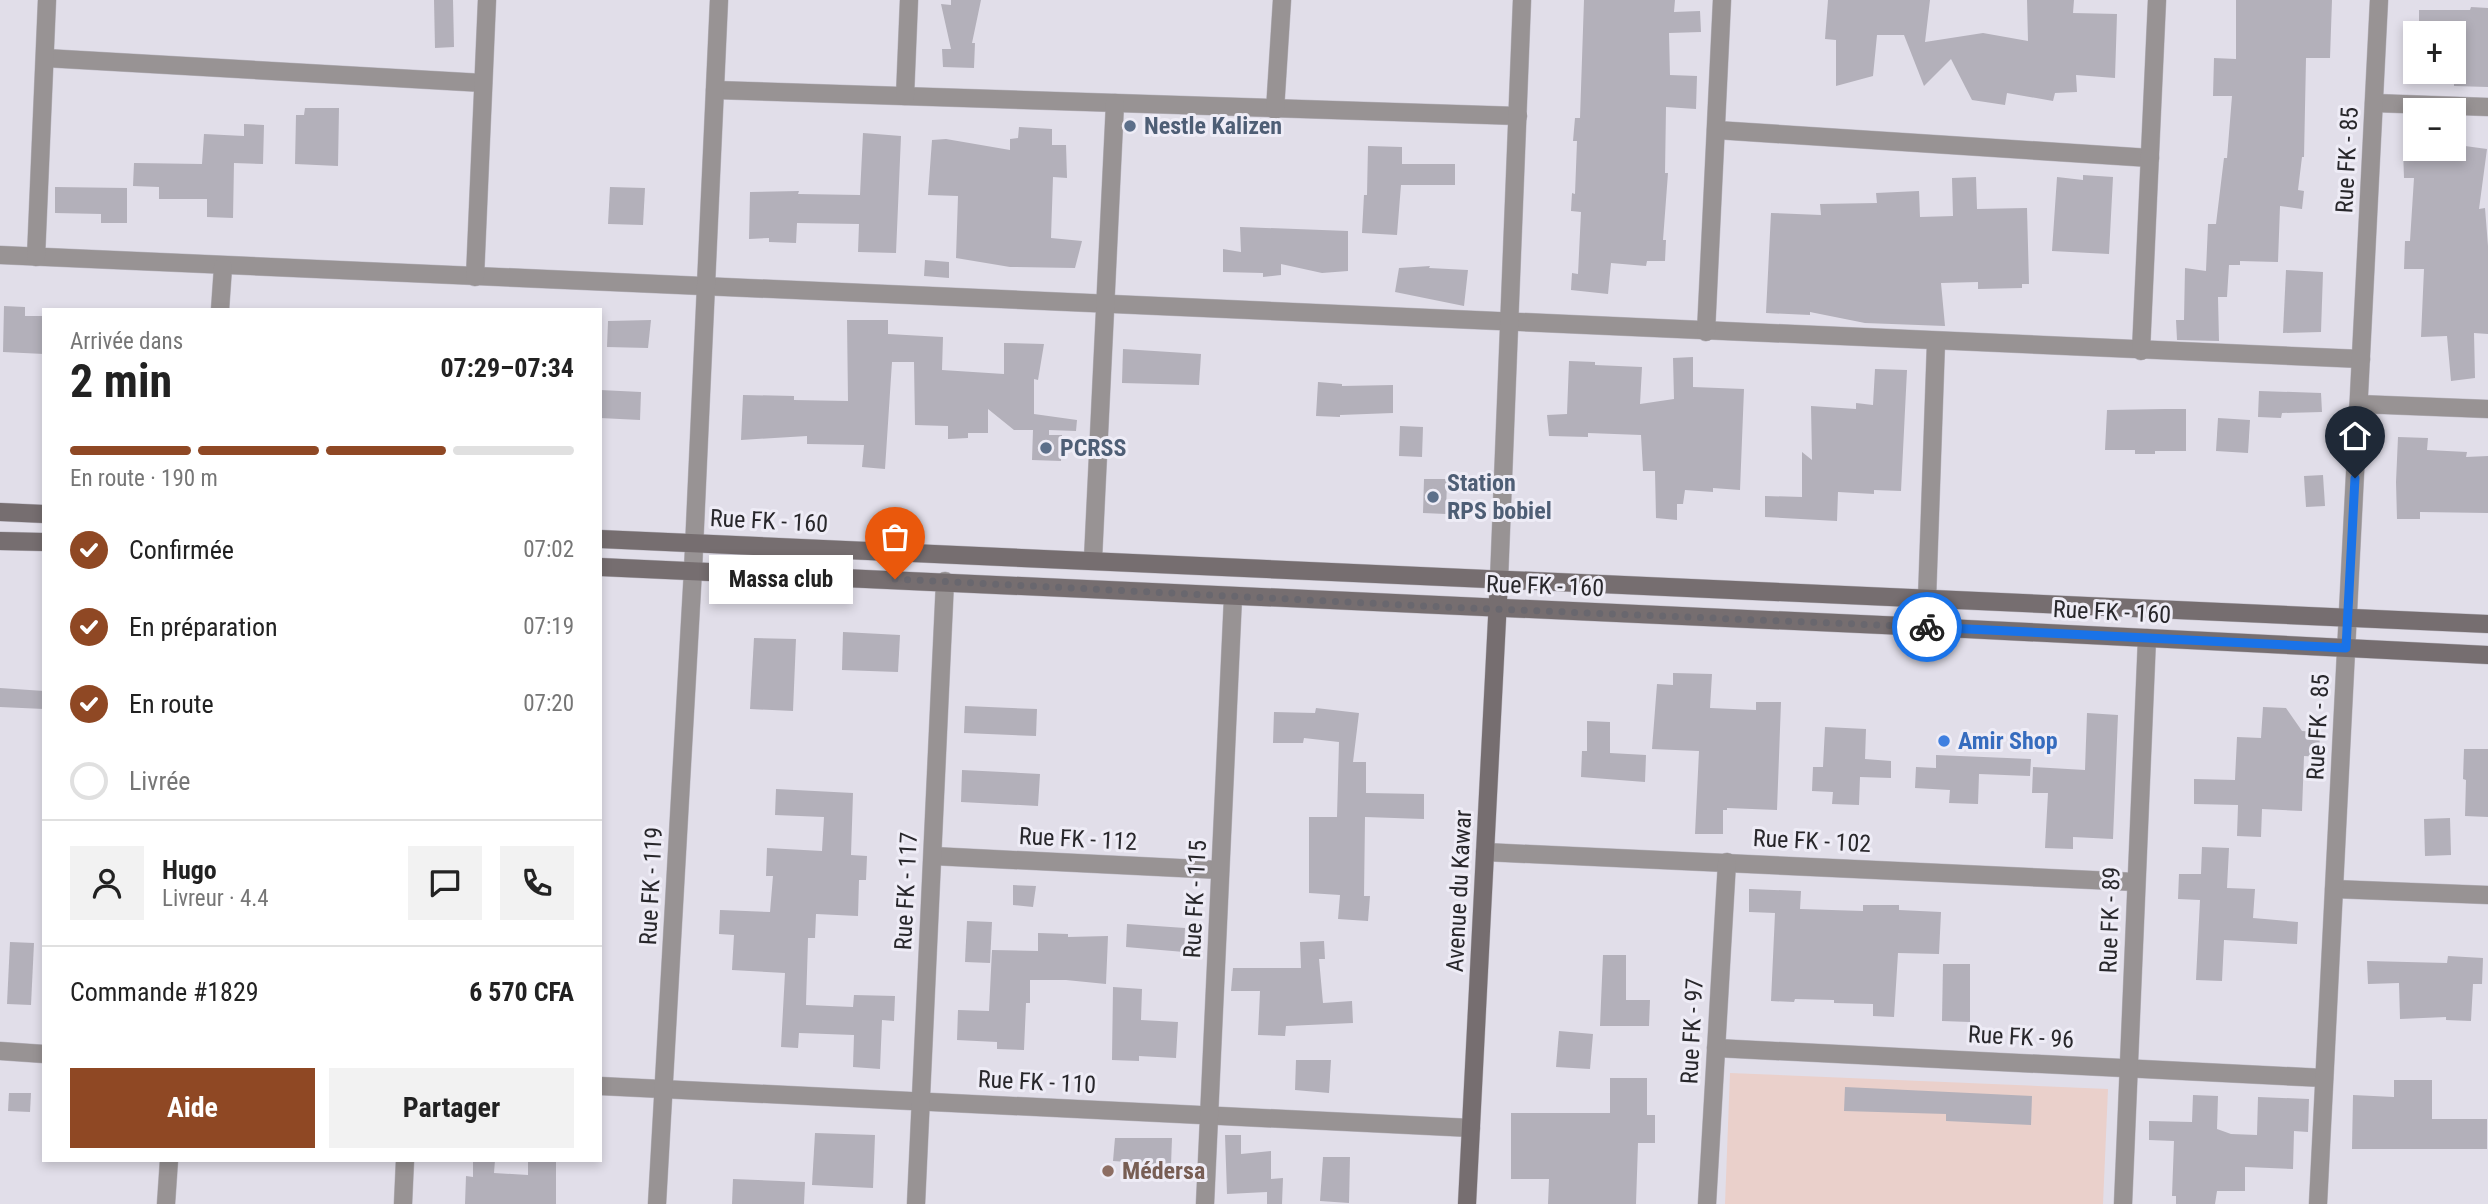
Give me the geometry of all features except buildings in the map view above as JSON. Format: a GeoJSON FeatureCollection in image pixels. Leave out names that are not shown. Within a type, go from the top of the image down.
{"type":"FeatureCollection","features":[{"type":"Feature","properties":{"kind":"main road"},"geometry":{"type":"LineString","coordinates":[[0,512],[42,514]]}},
{"type":"Feature","properties":{"kind":"main road","name":"Rue FK - 160"},"geometry":{"type":"LineString","coordinates":[[602,539],[694,541],[2488,624]]}},
{"type":"Feature","properties":{"kind":"main road"},"geometry":{"type":"LineString","coordinates":[[0,541],[42,542]]}},
{"type":"Feature","properties":{"kind":"main road","name":"Rue FK - 160"},"geometry":{"type":"LineString","coordinates":[[602,567],[2488,655]]}},
{"type":"Feature","properties":{"kind":"main road","name":"Avenue du Kawar"},"geometry":{"type":"LineString","coordinates":[[1468,1204],[1499,580]]}},
{"type":"Feature","properties":{"kind":"street"},"geometry":{"type":"LineString","coordinates":[[36,257],[47,0]]}},
{"type":"Feature","properties":{"kind":"street"},"geometry":{"type":"LineString","coordinates":[[475,277],[487,0]]}},
{"type":"Feature","properties":{"kind":"street","name":"Rue FK - 119"},"geometry":{"type":"LineString","coordinates":[[657,1204],[693,570],[719,0]]}},
{"type":"Feature","properties":{"kind":"street"},"geometry":{"type":"LineString","coordinates":[[905,96],[909,0]]}},
{"type":"Feature","properties":{"kind":"street"},"geometry":{"type":"LineString","coordinates":[[1275,110],[1282,0]]}},
{"type":"Feature","properties":{"kind":"street"},"geometry":{"type":"LineString","coordinates":[[1499,580],[1522,0]]}},
{"type":"Feature","properties":{"kind":"street"},"geometry":{"type":"LineString","coordinates":[[1706,332],[1721,0]]}},
{"type":"Feature","properties":{"kind":"street"},"geometry":{"type":"LineString","coordinates":[[2141,351],[2157,0]]}},
{"type":"Feature","properties":{"kind":"street","name":"Rue FK - 85"},"geometry":{"type":"LineString","coordinates":[[2318,1204],[2379,0]]}},
{"type":"Feature","properties":{"kind":"street"},"geometry":{"type":"LineString","coordinates":[[45,58],[484,83]]}},
{"type":"Feature","properties":{"kind":"street"},"geometry":{"type":"LineString","coordinates":[[715,90],[1518,116]]}},
{"type":"Feature","properties":{"kind":"street"},"geometry":{"type":"LineString","coordinates":[[1093,559],[1115,103]]}},
{"type":"Feature","properties":{"kind":"street"},"geometry":{"type":"LineString","coordinates":[[2374,103],[2488,107]]}},
{"type":"Feature","properties":{"kind":"street"},"geometry":{"type":"LineString","coordinates":[[1716,130],[2150,158]]}},
{"type":"Feature","properties":{"kind":"street"},"geometry":{"type":"LineString","coordinates":[[0,255],[223,267],[2361,359]]}},
{"type":"Feature","properties":{"kind":"street"},"geometry":{"type":"LineString","coordinates":[[220,308],[223,267]]}},
{"type":"Feature","properties":{"kind":"street"},"geometry":{"type":"LineString","coordinates":[[1927,599],[1936,342]]}},
{"type":"Feature","properties":{"kind":"street"},"geometry":{"type":"LineString","coordinates":[[2359,404],[2488,410]]}},
{"type":"Feature","properties":{"kind":"street","name":"Rue FK - 117"},"geometry":{"type":"LineString","coordinates":[[916,1204],[945,581]]}},
{"type":"Feature","properties":{"kind":"street","name":"Rue FK - 115"},"geometry":{"type":"LineString","coordinates":[[1205,1204],[1233,597]]}},
{"type":"Feature","properties":{"kind":"street","name":"Rue FK - 89"},"geometry":{"type":"LineString","coordinates":[[2123,1204],[2147,638]]}},
{"type":"Feature","properties":{"kind":"street","name":"Rue FK - 102"},"geometry":{"type":"LineString","coordinates":[[1485,852],[2136,881]]}},
{"type":"Feature","properties":{"kind":"street","name":"Rue FK - 112"},"geometry":{"type":"LineString","coordinates":[[933,856],[1220,870]]}},
{"type":"Feature","properties":{"kind":"street","name":"Rue FK - 97"},"geometry":{"type":"LineString","coordinates":[[1707,1204],[1727,862]]}},
{"type":"Feature","properties":{"kind":"street"},"geometry":{"type":"LineString","coordinates":[[2334,890],[2488,895]]}},
{"type":"Feature","properties":{"kind":"street","name":"Rue FK - 96"},"geometry":{"type":"LineString","coordinates":[[1716,1048],[2324,1078]]}},
{"type":"Feature","properties":{"kind":"street"},"geometry":{"type":"LineString","coordinates":[[0,1051],[42,1054]]}},
{"type":"Feature","properties":{"kind":"street","name":"Rue FK - 110"},"geometry":{"type":"LineString","coordinates":[[602,1086],[1471,1128]]}},
{"type":"Feature","properties":{"kind":"street"},"geometry":{"type":"LineString","coordinates":[[166,1204],[169,1162]]}},
{"type":"Feature","properties":{"kind":"street"},"geometry":{"type":"LineString","coordinates":[[403,1204],[405,1162]]}},
{"type":"Feature","properties":{"kind":"shaded area"},"geometry":{"type":"Polygon","coordinates":[[[1730,1073],[2108,1089],[2103,1204],[1725,1204],[1730,1073]]]}},
{"type":"Feature","properties":{"kind":"way so far"},"geometry":{"type":"LineString","coordinates":[[895,579],[1445,607],[1927,627]]}},
{"type":"Feature","properties":{"kind":"place","name":"Nestle Kalizen"},"geometry":{"type":"Point","coordinates":[1130,126]}},
{"type":"Feature","properties":{"kind":"place","name":"PCRSS"},"geometry":{"type":"Point","coordinates":[1046,448]}},
{"type":"Feature","properties":{"kind":"place","name":"Station RPS bobiel"},"geometry":{"type":"Point","coordinates":[1433,497]}},
{"type":"Feature","properties":{"kind":"place","name":"Massa club"},"geometry":{"type":"Point","coordinates":[895,579]}},
{"type":"Feature","properties":{"kind":"place","name":"Amir Shop"},"geometry":{"type":"Point","coordinates":[1944,741]}},
{"type":"Feature","properties":{"kind":"place","name":"Médersa"},"geometry":{"type":"Point","coordinates":[1108,1171]}},
{"type":"Feature","properties":{"kind":"route"},"geometry":{"type":"LineString","coordinates":[[1927,627],[2346,648],[2355,478]]}}]}
